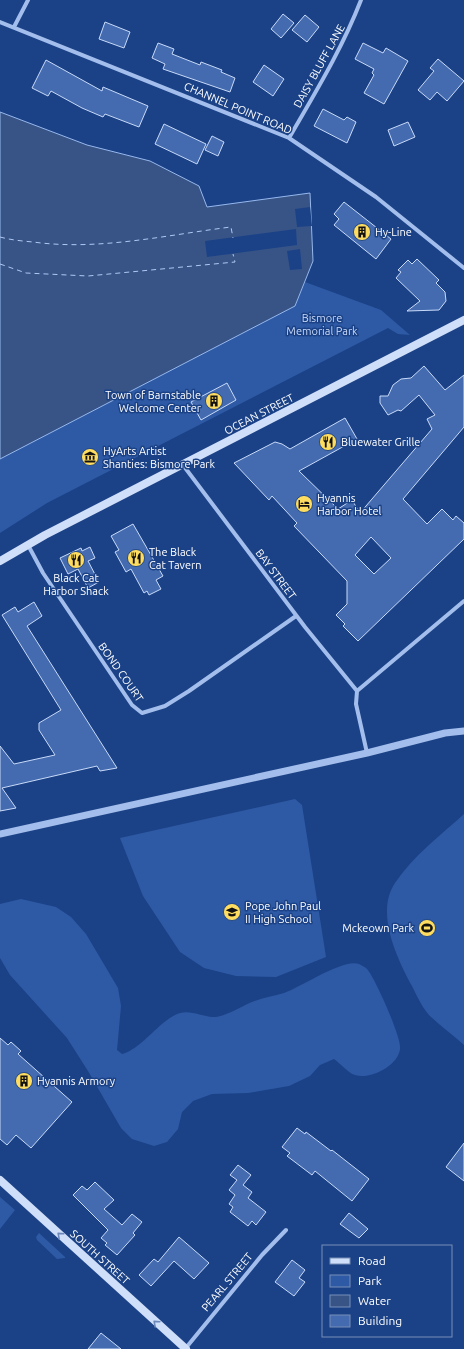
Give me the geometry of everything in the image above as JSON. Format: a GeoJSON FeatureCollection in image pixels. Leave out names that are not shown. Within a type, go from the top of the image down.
{"type":"FeatureCollection","features":[{"type":"Feature","properties":{"kind":"main road","name":"OCEAN STREET"},"geometry":{"type":"LineString","coordinates":[[0,561],[28,545],[464,320]]}},
{"type":"Feature","properties":{"kind":"main road","name":"SOUTH STREET"},"geometry":{"type":"LineString","coordinates":[[0,1180],[185,1349]]}},
{"type":"Feature","properties":{"kind":"street"},"geometry":{"type":"LineString","coordinates":[[14,27],[28,0]]}},
{"type":"Feature","properties":{"kind":"street","name":"DAISY BLUFF LANE"},"geometry":{"type":"LineString","coordinates":[[289,138],[350,29],[361,0]]}},
{"type":"Feature","properties":{"kind":"street","name":"CHANNEL POINT ROAD"},"geometry":{"type":"LineString","coordinates":[[0,22],[289,138],[376,196],[464,268]]}},
{"type":"Feature","properties":{"kind":"street","name":"BAY STREET"},"geometry":{"type":"LineString","coordinates":[[183,465],[296,616],[357,691]]}},
{"type":"Feature","properties":{"kind":"street","name":"BOND COURT"},"geometry":{"type":"LineString","coordinates":[[28,545],[43,573],[132,705],[142,713],[165,706],[189,691],[296,616]]}},
{"type":"Feature","properties":{"kind":"street"},"geometry":{"type":"LineString","coordinates":[[367,753],[356,704],[357,691],[464,602]]}},
{"type":"Feature","properties":{"kind":"street"},"geometry":{"type":"LineString","coordinates":[[0,834],[367,753],[439,735],[464,731]]}},
{"type":"Feature","properties":{"kind":"street","name":"PEARL STREET"},"geometry":{"type":"LineString","coordinates":[[185,1349],[262,1255],[286,1230]]}},
{"type":"Feature","properties":{"kind":"green space","name":"Bismore Memorial Park"},"geometry":{"type":"Polygon","coordinates":[[[305,282],[381,310],[410,335],[398,334],[388,328],[47,503],[0,533],[0,458],[296,304],[305,282]]]}},
{"type":"Feature","properties":{"kind":"green space"},"geometry":{"type":"Polygon","coordinates":[[[295,799],[302,805],[326,957],[276,977],[236,976],[204,968],[180,952],[143,896],[120,838],[295,799]]]}},
{"type":"Feature","properties":{"kind":"green space","name":"Mckeown Park"},"geometry":{"type":"Polygon","coordinates":[[[464,814],[464,1045],[429,1015],[420,1001],[400,962],[390,935],[387,908],[389,895],[402,873],[428,846],[464,814]]]}},
{"type":"Feature","properties":{"kind":"green space"},"geometry":{"type":"Polygon","coordinates":[[[21,899],[56,907],[71,917],[86,934],[118,988],[121,1006],[117,1050],[122,1054],[136,1047],[168,1019],[180,1013],[189,1012],[213,1017],[222,1016],[256,1001],[284,993],[333,969],[352,963],[359,964],[366,968],[371,974],[397,1033],[400,1049],[398,1055],[389,1066],[368,1075],[361,1076],[352,1074],[334,1059],[320,1065],[310,1076],[289,1086],[248,1093],[212,1094],[193,1101],[182,1112],[178,1129],[167,1142],[154,1146],[132,1139],[121,1128],[67,1038],[10,975],[0,958],[0,904],[21,899]]]}},
{"type":"Feature","properties":{"kind":"green space"},"geometry":{"type":"Polygon","coordinates":[[[0,1197],[15,1210],[0,1229],[0,1197]]]}},
{"type":"Feature","properties":{"kind":"green space"},"geometry":{"type":"Polygon","coordinates":[[[39,1233],[65,1258],[57,1259],[37,1240],[36,1237],[39,1233]]]}},
{"type":"Feature","properties":{"kind":"water"},"geometry":{"type":"Polygon","coordinates":[[[0,112],[87,145],[150,161],[199,186],[207,207],[310,193],[313,261],[295,306],[0,459],[0,112]]]}},
{"type":"Feature","properties":{"kind":"pier"},"geometry":{"type":"Polygon","coordinates":[[[310,207],[312,226],[297,227],[295,209],[310,207]]]}},
{"type":"Feature","properties":{"kind":"pier"},"geometry":{"type":"Polygon","coordinates":[[[296,229],[297,245],[207,257],[205,241],[296,229]]]}},
{"type":"Feature","properties":{"kind":"pier"},"geometry":{"type":"Polygon","coordinates":[[[300,249],[302,269],[290,270],[287,251],[300,249]]]}},
{"type":"Feature","properties":{"kind":"building"},"geometry":{"type":"Polygon","coordinates":[[[283,14],[294,23],[281,38],[271,29],[283,14]]]}},
{"type":"Feature","properties":{"kind":"building"},"geometry":{"type":"Polygon","coordinates":[[[305,15],[319,27],[307,42],[292,30],[305,15]]]}},
{"type":"Feature","properties":{"kind":"building"},"geometry":{"type":"Polygon","coordinates":[[[105,22],[130,32],[124,48],[99,39],[105,22]]]}},
{"type":"Feature","properties":{"kind":"building"},"geometry":{"type":"Polygon","coordinates":[[[158,43],[174,49],[172,54],[200,65],[201,62],[222,70],[221,72],[235,78],[230,92],[163,69],[165,64],[152,58],[158,43]]]}},
{"type":"Feature","properties":{"kind":"building"},"geometry":{"type":"Polygon","coordinates":[[[363,43],[383,53],[386,48],[408,61],[384,104],[364,93],[374,75],[372,73],[374,69],[355,59],[363,43]]]}},
{"type":"Feature","properties":{"kind":"building"},"geometry":{"type":"Polygon","coordinates":[[[438,59],[464,81],[447,101],[437,92],[430,100],[418,90],[434,71],[430,68],[438,59]]]}},
{"type":"Feature","properties":{"kind":"building"},"geometry":{"type":"Polygon","coordinates":[[[46,60],[102,91],[103,87],[148,106],[139,127],[105,114],[103,117],[82,108],[51,91],[48,96],[32,88],[46,60]]]}},
{"type":"Feature","properties":{"kind":"building"},"geometry":{"type":"Polygon","coordinates":[[[264,65],[284,79],[273,96],[253,82],[264,65]]]}},
{"type":"Feature","properties":{"kind":"building"},"geometry":{"type":"Polygon","coordinates":[[[323,109],[344,120],[347,117],[356,122],[347,143],[314,126],[323,109]]]}},
{"type":"Feature","properties":{"kind":"building"},"geometry":{"type":"Polygon","coordinates":[[[408,122],[415,137],[394,146],[388,130],[408,122]]]}},
{"type":"Feature","properties":{"kind":"building"},"geometry":{"type":"Polygon","coordinates":[[[164,124],[206,144],[197,164],[155,144],[164,124]]]}},
{"type":"Feature","properties":{"kind":"building"},"geometry":{"type":"Polygon","coordinates":[[[212,136],[224,142],[218,156],[205,150],[212,136]]]}},
{"type":"Feature","properties":{"kind":"building","name":"Hy-Line"},"geometry":{"type":"Polygon","coordinates":[[[344,202],[391,239],[376,259],[334,225],[339,219],[334,214],[344,202]]]}},
{"type":"Feature","properties":{"kind":"building"},"geometry":{"type":"Polygon","coordinates":[[[417,259],[439,280],[436,283],[445,292],[446,301],[439,310],[407,311],[420,301],[396,278],[401,272],[398,270],[408,260],[412,264],[417,259]]]}},
{"type":"Feature","properties":{"kind":"building","name":"Hyannis Harbor Hotel"},"geometry":{"type":"Polygon","coordinates":[[[424,366],[445,390],[464,375],[464,427],[403,499],[427,524],[442,509],[453,520],[456,516],[464,523],[464,539],[358,641],[343,626],[345,624],[336,615],[347,604],[347,581],[294,526],[297,523],[272,496],[269,500],[234,463],[275,442],[290,449],[345,418],[357,439],[299,471],[338,509],[352,500],[360,513],[432,429],[427,419],[435,415],[419,395],[401,411],[398,410],[388,415],[380,403],[380,396],[388,396],[393,385],[401,379],[411,378],[424,366]],[[371,537],[355,555],[374,574],[391,558],[371,537]]]}},
{"type":"Feature","properties":{"kind":"building","name":"Town of Barnstable Welcome Center"},"geometry":{"type":"Polygon","coordinates":[[[227,383],[236,400],[201,420],[191,402],[227,383]]]}},
{"type":"Feature","properties":{"kind":"building","name":"The Black Cat Tavern"},"geometry":{"type":"Polygon","coordinates":[[[133,524],[163,576],[156,580],[161,589],[149,595],[147,591],[144,593],[131,569],[126,572],[115,552],[119,550],[111,536],[133,524]]]}},
{"type":"Feature","properties":{"kind":"building","name":"Black Cat Harbor Shack"},"geometry":{"type":"Polygon","coordinates":[[[90,547],[95,558],[88,561],[99,582],[88,588],[78,569],[68,574],[60,558],[81,548],[82,551],[90,547]]]}},
{"type":"Feature","properties":{"kind":"building"},"geometry":{"type":"Polygon","coordinates":[[[34,602],[42,616],[27,626],[117,768],[100,771],[97,766],[2,788],[16,808],[0,811],[0,746],[14,764],[55,755],[39,730],[39,723],[61,710],[2,615],[15,607],[18,612],[34,602]]]}},
{"type":"Feature","properties":{"kind":"building","name":"Hyannis Armory"},"geometry":{"type":"Polygon","coordinates":[[[0,1038],[8,1045],[11,1042],[21,1051],[18,1054],[72,1102],[31,1148],[16,1135],[7,1145],[0,1139],[0,1038]]]}},
{"type":"Feature","properties":{"kind":"building"},"geometry":{"type":"Polygon","coordinates":[[[297,1128],[305,1134],[306,1132],[331,1151],[332,1150],[369,1179],[352,1201],[315,1171],[312,1175],[287,1156],[290,1153],[282,1147],[297,1128]]]}},
{"type":"Feature","properties":{"kind":"building"},"geometry":{"type":"Polygon","coordinates":[[[464,1143],[464,1181],[446,1167],[464,1143]]]}},
{"type":"Feature","properties":{"kind":"building"},"geometry":{"type":"Polygon","coordinates":[[[238,1165],[251,1175],[243,1185],[252,1192],[248,1198],[266,1212],[256,1225],[252,1221],[248,1226],[230,1212],[233,1207],[229,1204],[235,1195],[229,1190],[237,1180],[230,1175],[238,1165]]]}},
{"type":"Feature","properties":{"kind":"building"},"geometry":{"type":"Polygon","coordinates":[[[95,1182],[114,1200],[104,1209],[122,1225],[132,1214],[142,1222],[133,1233],[135,1235],[117,1255],[105,1245],[107,1243],[101,1238],[108,1230],[73,1195],[82,1186],[87,1190],[95,1182]]]}},
{"type":"Feature","properties":{"kind":"building"},"geometry":{"type":"Polygon","coordinates":[[[349,1213],[368,1229],[359,1238],[340,1224],[349,1213]]]}},
{"type":"Feature","properties":{"kind":"building"},"geometry":{"type":"Polygon","coordinates":[[[179,1237],[209,1263],[194,1279],[174,1261],[151,1286],[139,1275],[154,1259],[158,1262],[179,1237]]]}},
{"type":"Feature","properties":{"kind":"building"},"geometry":{"type":"Polygon","coordinates":[[[292,1260],[305,1270],[299,1278],[305,1282],[294,1296],[275,1282],[292,1260]]]}},
{"type":"Feature","properties":{"kind":"building"},"geometry":{"type":"Polygon","coordinates":[[[101,1333],[121,1349],[88,1349],[101,1333]]]}},
{"type":"Feature","properties":{"kind":"ferry route"},"geometry":{"type":"LineString","coordinates":[[0,237],[12,240],[83,245],[132,241],[231,227],[233,238]]}},
{"type":"Feature","properties":{"kind":"ferry route"},"geometry":{"type":"LineString","coordinates":[[0,264],[26,273],[88,276],[235,262],[233,254]]}},
{"type":"Feature","properties":{"kind":"place","name":"Hy-Line"},"geometry":{"type":"Point","coordinates":[362,232]}},
{"type":"Feature","properties":{"kind":"place","name":"Town of Barnstable Welcome Center"},"geometry":{"type":"Point","coordinates":[214,401]}},
{"type":"Feature","properties":{"kind":"place","name":"Bluewater Grille"},"geometry":{"type":"Point","coordinates":[328,442]}},
{"type":"Feature","properties":{"kind":"place","name":"HyArts Artist Shanties: Bismore Park"},"geometry":{"type":"Point","coordinates":[90,457]}},
{"type":"Feature","properties":{"kind":"place","name":"Hyannis Harbor Hotel"},"geometry":{"type":"Point","coordinates":[304,504]}},
{"type":"Feature","properties":{"kind":"place","name":"The Black Cat Tavern"},"geometry":{"type":"Point","coordinates":[136,558]}},
{"type":"Feature","properties":{"kind":"place","name":"Black Cat Harbor Shack"},"geometry":{"type":"Point","coordinates":[76,560]}},
{"type":"Feature","properties":{"kind":"place","name":"Pope John Paul II High School"},"geometry":{"type":"Point","coordinates":[232,912]}},
{"type":"Feature","properties":{"kind":"place","name":"Mckeown Park"},"geometry":{"type":"Point","coordinates":[427,928]}},
{"type":"Feature","properties":{"kind":"place","name":"Hyannis Armory"},"geometry":{"type":"Point","coordinates":[24,1081]}}]}
